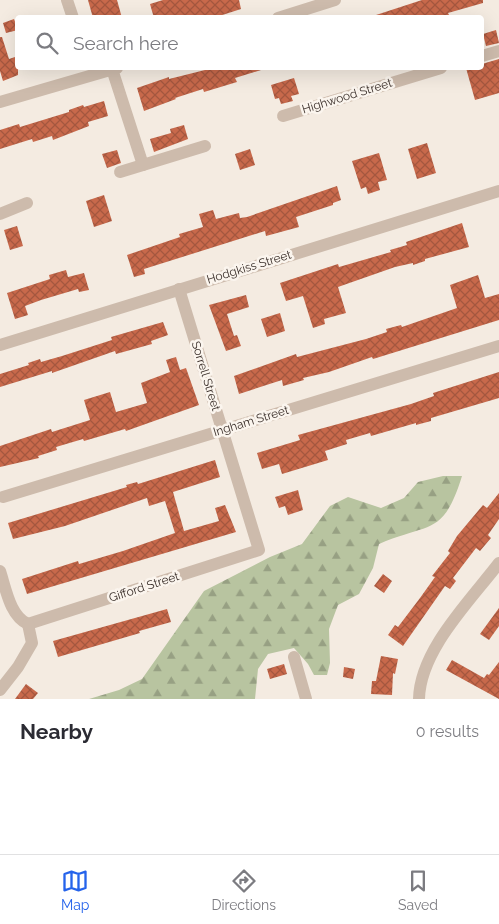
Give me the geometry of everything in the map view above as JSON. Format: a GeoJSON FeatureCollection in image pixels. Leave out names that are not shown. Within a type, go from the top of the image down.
{"type":"FeatureCollection","features":[{"type":"Feature","properties":{"kind":"street"},"geometry":{"type":"LineString","coordinates":[[67,0],[72,15]]}},
{"type":"Feature","properties":{"kind":"street"},"geometry":{"type":"LineString","coordinates":[[288,15],[335,0]]}},
{"type":"Feature","properties":{"kind":"street"},"geometry":{"type":"LineString","coordinates":[[484,55],[499,51]]}},
{"type":"Feature","properties":{"kind":"street"},"geometry":{"type":"LineString","coordinates":[[115,70],[143,165]]}},
{"type":"Feature","properties":{"kind":"street","name":"Highwood Street"},"geometry":{"type":"LineString","coordinates":[[283,116],[434,70]]}},
{"type":"Feature","properties":{"kind":"street"},"geometry":{"type":"LineString","coordinates":[[0,102],[89,71]]}},
{"type":"Feature","properties":{"kind":"street"},"geometry":{"type":"LineString","coordinates":[[120,172],[205,146]]}},
{"type":"Feature","properties":{"kind":"street","name":"Hodgkiss Street"},"geometry":{"type":"LineString","coordinates":[[0,345],[499,191]]}},
{"type":"Feature","properties":{"kind":"street"},"geometry":{"type":"LineString","coordinates":[[0,214],[27,203]]}},
{"type":"Feature","properties":{"kind":"street","name":"Sorrell Street"},"geometry":{"type":"LineString","coordinates":[[178,289],[260,550]]}},
{"type":"Feature","properties":{"kind":"street","name":"Ingham Street"},"geometry":{"type":"LineString","coordinates":[[1,495],[499,346]]}},
{"type":"Feature","properties":{"kind":"street","name":"Gifford Street"},"geometry":{"type":"LineString","coordinates":[[28,624],[260,550]]}},
{"type":"Feature","properties":{"kind":"street"},"geometry":{"type":"LineString","coordinates":[[419,699],[422,677],[431,652],[499,563]]}},
{"type":"Feature","properties":{"kind":"street"},"geometry":{"type":"LineString","coordinates":[[0,571],[14,611],[18,618],[28,624],[32,643],[18,667],[0,690]]}},
{"type":"Feature","properties":{"kind":"street"},"geometry":{"type":"LineString","coordinates":[[294,657],[306,699]]}},
{"type":"Feature","properties":{"kind":"green space"},"geometry":{"type":"Polygon","coordinates":[[[443,476],[462,476],[455,496],[441,519],[423,529],[379,544],[373,568],[359,594],[338,605],[329,629],[330,663],[327,675],[314,675],[308,664],[294,648],[268,654],[258,669],[255,699],[89,699],[119,690],[142,679],[204,591],[270,557],[302,544],[330,506],[348,497],[381,508],[404,498],[418,482],[443,476]]]}},
{"type":"Feature","properties":{"kind":"building"},"geometry":{"type":"Polygon","coordinates":[[[88,0],[117,0],[121,15],[92,15],[88,0]]]}},
{"type":"Feature","properties":{"kind":"building"},"geometry":{"type":"Polygon","coordinates":[[[163,0],[239,0],[241,9],[222,15],[153,15],[150,4],[163,0]]]}},
{"type":"Feature","properties":{"kind":"building"},"geometry":{"type":"Polygon","coordinates":[[[422,0],[483,0],[483,3],[448,13],[449,15],[376,15],[422,0]]]}},
{"type":"Feature","properties":{"kind":"building"},"geometry":{"type":"Polygon","coordinates":[[[14,19],[15,31],[6,33],[3,23],[14,19]]]}},
{"type":"Feature","properties":{"kind":"building"},"geometry":{"type":"Polygon","coordinates":[[[496,30],[499,43],[486,46],[484,34],[496,30]]]}},
{"type":"Feature","properties":{"kind":"building"},"geometry":{"type":"Polygon","coordinates":[[[0,37],[2,37],[9,59],[15,57],[15,70],[18,70],[18,75],[3,81],[0,71],[0,37]]]}},
{"type":"Feature","properties":{"kind":"building"},"geometry":{"type":"Polygon","coordinates":[[[499,59],[499,93],[475,100],[467,70],[484,70],[484,63],[499,59]]]}},
{"type":"Feature","properties":{"kind":"building"},"geometry":{"type":"Polygon","coordinates":[[[205,70],[261,70],[235,78],[237,82],[204,92],[203,89],[144,111],[137,88],[169,77],[169,79],[205,70]]]}},
{"type":"Feature","properties":{"kind":"building"},"geometry":{"type":"Polygon","coordinates":[[[294,78],[299,94],[291,96],[293,101],[281,104],[279,98],[275,99],[271,85],[294,78]]]}},
{"type":"Feature","properties":{"kind":"building"},"geometry":{"type":"Polygon","coordinates":[[[104,101],[108,116],[88,122],[89,126],[53,140],[52,136],[33,142],[32,139],[0,149],[0,130],[19,124],[20,127],[69,112],[69,110],[83,105],[84,107],[104,101]]]}},
{"type":"Feature","properties":{"kind":"building"},"geometry":{"type":"Polygon","coordinates":[[[184,125],[188,139],[154,152],[150,139],[171,133],[170,129],[184,125]]]}},
{"type":"Feature","properties":{"kind":"building"},"geometry":{"type":"Polygon","coordinates":[[[427,143],[436,173],[417,179],[408,149],[427,143]]]}},
{"type":"Feature","properties":{"kind":"building"},"geometry":{"type":"Polygon","coordinates":[[[250,149],[255,165],[240,170],[235,154],[250,149]]]}},
{"type":"Feature","properties":{"kind":"building"},"geometry":{"type":"Polygon","coordinates":[[[117,150],[121,163],[107,168],[102,154],[117,150]]]}},
{"type":"Feature","properties":{"kind":"building"},"geometry":{"type":"Polygon","coordinates":[[[379,153],[387,180],[378,182],[380,190],[368,194],[366,187],[361,189],[352,161],[379,153]]]}},
{"type":"Feature","properties":{"kind":"building"},"geometry":{"type":"Polygon","coordinates":[[[337,186],[341,200],[333,203],[333,205],[296,217],[299,227],[266,236],[265,231],[144,269],[145,274],[134,277],[127,255],[180,237],[179,234],[203,227],[199,214],[213,210],[216,219],[239,213],[240,218],[247,217],[337,186]]]}},
{"type":"Feature","properties":{"kind":"building"},"geometry":{"type":"Polygon","coordinates":[[[104,195],[112,221],[94,227],[86,201],[104,195]]]}},
{"type":"Feature","properties":{"kind":"building"},"geometry":{"type":"Polygon","coordinates":[[[462,223],[469,247],[425,259],[425,261],[413,265],[413,263],[395,267],[338,287],[346,313],[324,319],[325,324],[313,328],[303,296],[286,301],[280,283],[338,264],[339,267],[391,252],[390,250],[407,245],[406,242],[462,223]]]}},
{"type":"Feature","properties":{"kind":"building"},"geometry":{"type":"Polygon","coordinates":[[[17,226],[23,246],[10,250],[4,230],[17,226]]]}},
{"type":"Feature","properties":{"kind":"building"},"geometry":{"type":"Polygon","coordinates":[[[66,270],[68,277],[84,273],[89,290],[79,292],[78,289],[25,306],[28,315],[15,319],[7,293],[50,279],[49,275],[66,270]]]}},
{"type":"Feature","properties":{"kind":"building"},"geometry":{"type":"Polygon","coordinates":[[[478,275],[485,298],[499,294],[499,320],[373,359],[372,357],[329,372],[303,378],[304,380],[283,386],[282,380],[239,394],[234,376],[296,354],[297,357],[366,339],[387,332],[386,329],[401,325],[402,327],[457,308],[450,285],[478,275]]]}},
{"type":"Feature","properties":{"kind":"building"},"geometry":{"type":"Polygon","coordinates":[[[246,295],[249,307],[227,314],[234,336],[237,335],[241,346],[226,351],[209,305],[246,295]]]}},
{"type":"Feature","properties":{"kind":"building"},"geometry":{"type":"Polygon","coordinates":[[[280,313],[285,331],[267,337],[261,319],[280,313]]]}},
{"type":"Feature","properties":{"kind":"building"},"geometry":{"type":"Polygon","coordinates":[[[163,322],[168,335],[151,341],[152,344],[116,354],[115,351],[52,373],[52,371],[0,387],[0,374],[29,365],[28,363],[40,359],[41,362],[62,356],[112,340],[111,337],[163,322]]]}},
{"type":"Feature","properties":{"kind":"building"},"geometry":{"type":"Polygon","coordinates":[[[176,357],[180,370],[186,368],[199,405],[126,431],[125,429],[84,441],[83,439],[56,447],[57,450],[38,456],[39,458],[0,467],[0,446],[51,429],[52,432],[90,420],[84,400],[110,392],[116,412],[147,403],[141,383],[170,372],[166,360],[176,357]]]}},
{"type":"Feature","properties":{"kind":"building"},"geometry":{"type":"Polygon","coordinates":[[[499,372],[499,398],[431,418],[431,421],[416,425],[416,423],[371,436],[370,433],[346,440],[347,444],[325,451],[328,460],[282,474],[279,464],[262,469],[257,453],[300,440],[298,435],[411,404],[434,396],[433,393],[499,372]]]}},
{"type":"Feature","properties":{"kind":"building"},"geometry":{"type":"Polygon","coordinates":[[[215,460],[220,477],[173,492],[184,531],[219,521],[215,508],[225,505],[236,532],[27,594],[22,579],[78,561],[79,564],[123,551],[175,533],[165,501],[149,506],[147,498],[65,526],[13,539],[8,523],[127,487],[126,485],[137,482],[138,484],[215,460]]]}},
{"type":"Feature","properties":{"kind":"building"},"geometry":{"type":"Polygon","coordinates":[[[298,490],[303,510],[288,515],[285,506],[279,508],[275,497],[298,490]]]}},
{"type":"Feature","properties":{"kind":"building"},"geometry":{"type":"Polygon","coordinates":[[[499,493],[499,519],[488,535],[491,538],[480,551],[476,548],[453,578],[456,581],[450,589],[445,586],[403,646],[388,635],[395,625],[398,627],[435,577],[432,576],[450,553],[448,551],[457,536],[483,505],[487,508],[499,493]]]}},
{"type":"Feature","properties":{"kind":"building"},"geometry":{"type":"Polygon","coordinates":[[[383,574],[392,581],[384,593],[374,586],[383,574]]]}},
{"type":"Feature","properties":{"kind":"building"},"geometry":{"type":"Polygon","coordinates":[[[499,608],[499,626],[489,640],[480,634],[499,608]]]}},
{"type":"Feature","properties":{"kind":"building"},"geometry":{"type":"Polygon","coordinates":[[[167,609],[171,622],[58,657],[53,641],[167,609]]]}},
{"type":"Feature","properties":{"kind":"building"},"geometry":{"type":"Polygon","coordinates":[[[381,656],[398,659],[395,674],[393,673],[392,695],[371,694],[372,681],[376,681],[381,656]]]}},
{"type":"Feature","properties":{"kind":"building"},"geometry":{"type":"Polygon","coordinates":[[[452,660],[484,678],[487,674],[489,675],[499,662],[499,699],[446,670],[452,660]]]}},
{"type":"Feature","properties":{"kind":"building"},"geometry":{"type":"Polygon","coordinates":[[[284,664],[287,674],[270,679],[267,669],[284,664]]]}},
{"type":"Feature","properties":{"kind":"building"},"geometry":{"type":"Polygon","coordinates":[[[344,667],[355,669],[353,679],[343,677],[344,667]]]}},
{"type":"Feature","properties":{"kind":"building"},"geometry":{"type":"Polygon","coordinates":[[[26,684],[38,693],[33,699],[15,699],[26,684]]]}}]}
